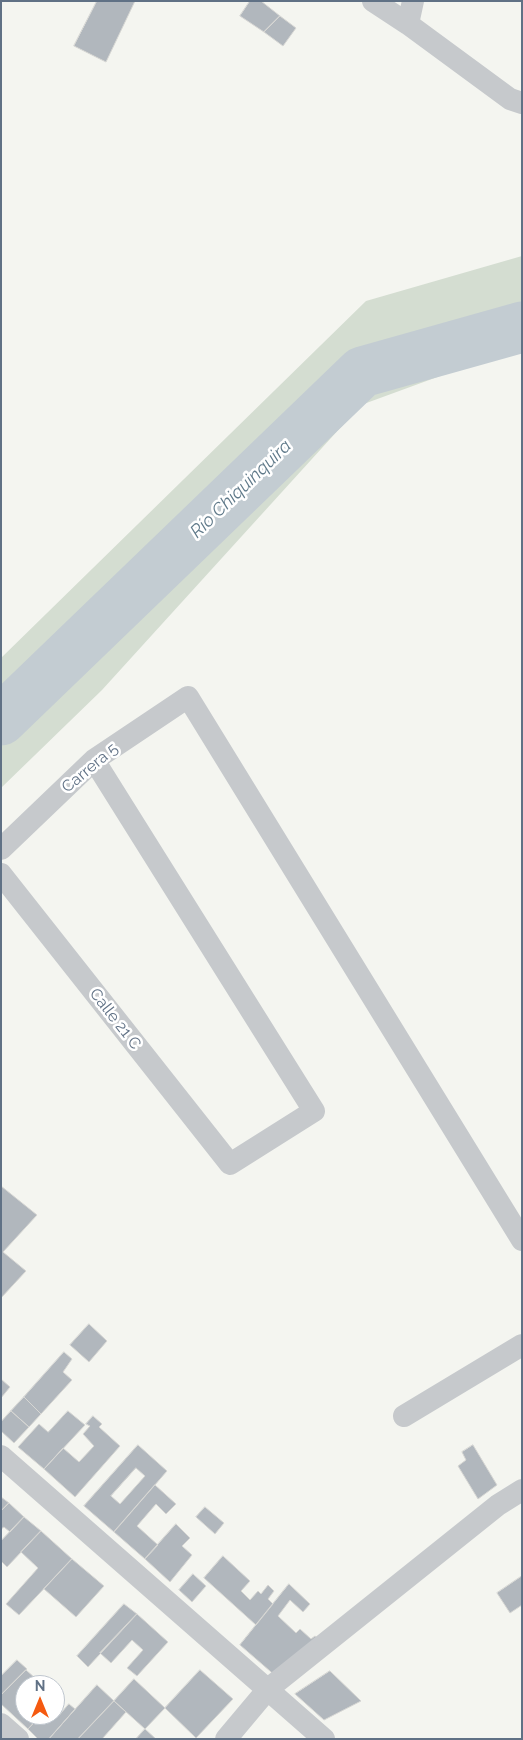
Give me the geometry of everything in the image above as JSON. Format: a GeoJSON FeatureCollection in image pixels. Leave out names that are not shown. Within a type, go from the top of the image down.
{"type":"FeatureCollection","features":[{"type":"Feature","properties":{"kind":"street"},"geometry":{"type":"LineString","coordinates":[[373,1],[408,24],[510,99],[522,103]]}},
{"type":"Feature","properties":{"kind":"street"},"geometry":{"type":"LineString","coordinates":[[408,24],[414,1]]}},
{"type":"Feature","properties":{"kind":"street","name":"Carrera 5"},"geometry":{"type":"LineString","coordinates":[[1,849],[94,760],[188,697],[522,1240]]}},
{"type":"Feature","properties":{"kind":"street","name":"Calle 21 C"},"geometry":{"type":"LineString","coordinates":[[1,874],[230,1164],[314,1111],[94,760]]}},
{"type":"Feature","properties":{"kind":"street"},"geometry":{"type":"LineString","coordinates":[[404,1416],[522,1345]]}},
{"type":"Feature","properties":{"kind":"street"},"geometry":{"type":"LineString","coordinates":[[1,1456],[324,1739]]}},
{"type":"Feature","properties":{"kind":"street"},"geometry":{"type":"LineString","coordinates":[[226,1739],[268,1689],[498,1505],[522,1490]]}},
{"type":"Feature","properties":{"kind":"street"},"geometry":{"type":"LineString","coordinates":[[1,1724],[18,1739]]}},
{"type":"Feature","properties":{"kind":"shaded area"},"geometry":{"type":"Polygon","coordinates":[[[522,256],[522,346],[361,405],[102,690],[1,788],[1,658],[366,301],[522,256]]]}},
{"type":"Feature","properties":{"kind":"building"},"geometry":{"type":"Polygon","coordinates":[[[97,1],[135,1],[106,62],[74,46],[97,1]]]}},
{"type":"Feature","properties":{"kind":"building"},"geometry":{"type":"Polygon","coordinates":[[[250,1],[261,1],[280,16],[264,32],[240,16],[250,1]]]}},
{"type":"Feature","properties":{"kind":"building"},"geometry":{"type":"Polygon","coordinates":[[[280,16],[296,28],[283,46],[264,32],[280,16]]]}},
{"type":"Feature","properties":{"kind":"building"},"geometry":{"type":"Polygon","coordinates":[[[1,1186],[37,1215],[3,1252],[26,1271],[1,1298],[1,1186]]]}},
{"type":"Feature","properties":{"kind":"building"},"geometry":{"type":"Polygon","coordinates":[[[89,1324],[107,1341],[89,1362],[70,1345],[89,1324]]]}},
{"type":"Feature","properties":{"kind":"building"},"geometry":{"type":"Polygon","coordinates":[[[64,1352],[72,1359],[63,1372],[72,1380],[41,1414],[24,1397],[64,1352]]]}},
{"type":"Feature","properties":{"kind":"building"},"geometry":{"type":"Polygon","coordinates":[[[1,1379],[10,1387],[1,1398],[1,1379]]]}},
{"type":"Feature","properties":{"kind":"building"},"geometry":{"type":"Polygon","coordinates":[[[24,1397],[41,1414],[29,1427],[11,1411],[24,1397]]]}},
{"type":"Feature","properties":{"kind":"building"},"geometry":{"type":"Polygon","coordinates":[[[11,1411],[29,1427],[14,1443],[1,1431],[1,1422],[11,1411]]]}},
{"type":"Feature","properties":{"kind":"building"},"geometry":{"type":"Polygon","coordinates":[[[68,1411],[85,1425],[44,1469],[18,1447],[39,1424],[48,1432],[68,1411]]]}},
{"type":"Feature","properties":{"kind":"building"},"geometry":{"type":"Polygon","coordinates":[[[93,1416],[102,1424],[99,1427],[120,1446],[75,1497],[44,1469],[63,1448],[79,1462],[94,1446],[83,1434],[90,1426],[86,1424],[93,1416]]]}},
{"type":"Feature","properties":{"kind":"building"},"geometry":{"type":"Polygon","coordinates":[[[138,1445],[167,1471],[114,1532],[84,1506],[138,1445]],[[136,1468],[111,1496],[120,1504],[145,1476],[136,1468]]]}},
{"type":"Feature","properties":{"kind":"building"},"geometry":{"type":"Polygon","coordinates":[[[473,1445],[497,1485],[478,1499],[458,1466],[466,1460],[462,1452],[473,1445]]]}},
{"type":"Feature","properties":{"kind":"building"},"geometry":{"type":"Polygon","coordinates":[[[155,1485],[176,1504],[166,1514],[156,1504],[137,1526],[158,1545],[145,1559],[114,1532],[155,1485]]]}},
{"type":"Feature","properties":{"kind":"building"},"geometry":{"type":"Polygon","coordinates":[[[1,1497],[9,1503],[1,1511],[1,1497]]]}},
{"type":"Feature","properties":{"kind":"building"},"geometry":{"type":"Polygon","coordinates":[[[9,1503],[24,1517],[10,1532],[4,1527],[1,1529],[1,1511],[9,1503]]]}},
{"type":"Feature","properties":{"kind":"building"},"geometry":{"type":"Polygon","coordinates":[[[205,1507],[224,1523],[215,1534],[196,1517],[205,1507]]]}},
{"type":"Feature","properties":{"kind":"building"},"geometry":{"type":"Polygon","coordinates":[[[24,1517],[41,1531],[7,1567],[1,1561],[1,1541],[24,1517]]]}},
{"type":"Feature","properties":{"kind":"building"},"geometry":{"type":"Polygon","coordinates":[[[176,1524],[190,1538],[182,1546],[192,1555],[170,1582],[145,1559],[176,1524]]]}},
{"type":"Feature","properties":{"kind":"building"},"geometry":{"type":"Polygon","coordinates":[[[41,1531],[72,1559],[19,1615],[6,1604],[38,1568],[21,1552],[41,1531]]]}},
{"type":"Feature","properties":{"kind":"building"},"geometry":{"type":"Polygon","coordinates":[[[223,1556],[250,1581],[241,1591],[250,1600],[258,1591],[261,1594],[268,1585],[274,1591],[268,1599],[273,1604],[256,1625],[204,1578],[223,1556]]]}},
{"type":"Feature","properties":{"kind":"building"},"geometry":{"type":"Polygon","coordinates":[[[72,1559],[104,1586],[76,1617],[44,1589],[72,1559]]]}},
{"type":"Feature","properties":{"kind":"building"},"geometry":{"type":"Polygon","coordinates":[[[193,1574],[206,1586],[192,1602],[179,1590],[193,1574]]]}},
{"type":"Feature","properties":{"kind":"building"},"geometry":{"type":"Polygon","coordinates":[[[522,1576],[522,1605],[510,1613],[497,1593],[522,1576]]]}},
{"type":"Feature","properties":{"kind":"building"},"geometry":{"type":"Polygon","coordinates":[[[289,1584],[310,1604],[303,1612],[290,1600],[278,1616],[296,1633],[300,1629],[311,1639],[315,1636],[320,1640],[278,1678],[240,1645],[289,1584]]]}},
{"type":"Feature","properties":{"kind":"building"},"geometry":{"type":"Polygon","coordinates":[[[124,1604],[137,1614],[88,1667],[77,1656],[124,1604]]]}},
{"type":"Feature","properties":{"kind":"building"},"geometry":{"type":"Polygon","coordinates":[[[137,1614],[168,1642],[137,1676],[127,1668],[143,1650],[132,1640],[111,1663],[100,1653],[137,1614]]]}},
{"type":"Feature","properties":{"kind":"building"},"geometry":{"type":"Polygon","coordinates":[[[17,1660],[27,1669],[21,1675],[15,1675],[15,1681],[1,1695],[1,1676],[17,1660]]]}},
{"type":"Feature","properties":{"kind":"building"},"geometry":{"type":"Polygon","coordinates":[[[26,1670],[32,1675],[21,1675],[26,1670]]]}},
{"type":"Feature","properties":{"kind":"building"},"geometry":{"type":"Polygon","coordinates":[[[200,1670],[233,1699],[196,1738],[165,1708],[200,1670]]]}},
{"type":"Feature","properties":{"kind":"building"},"geometry":{"type":"Polygon","coordinates":[[[330,1671],[361,1701],[324,1720],[295,1694],[330,1671]]]}},
{"type":"Feature","properties":{"kind":"building"},"geometry":{"type":"Polygon","coordinates":[[[134,1679],[165,1708],[145,1729],[114,1701],[134,1679]]]}},
{"type":"Feature","properties":{"kind":"building"},"geometry":{"type":"Polygon","coordinates":[[[15,1681],[15,1717],[1,1704],[1,1695],[15,1681]]]}},
{"type":"Feature","properties":{"kind":"building"},"geometry":{"type":"Polygon","coordinates":[[[97,1685],[114,1701],[78,1739],[49,1739],[61,1725],[65,1725],[65,1721],[97,1685]]]}},
{"type":"Feature","properties":{"kind":"building"},"geometry":{"type":"Polygon","coordinates":[[[114,1701],[126,1712],[102,1739],[78,1739],[114,1701]]]}},
{"type":"Feature","properties":{"kind":"building"},"geometry":{"type":"Polygon","coordinates":[[[69,1704],[75,1709],[65,1721],[65,1708],[69,1704]]]}},
{"type":"Feature","properties":{"kind":"building"},"geometry":{"type":"Polygon","coordinates":[[[24,1725],[32,1725],[28,1729],[24,1725]]]}},
{"type":"Feature","properties":{"kind":"building"},"geometry":{"type":"Polygon","coordinates":[[[32,1725],[61,1725],[49,1739],[38,1739],[28,1729],[32,1725]]]}},
{"type":"Feature","properties":{"kind":"building"},"geometry":{"type":"Polygon","coordinates":[[[145,1729],[156,1739],[136,1739],[145,1729]]]}},
{"type":"Feature","properties":{"kind":"waterway","name":"Río Chiquinquira"},"geometry":{"type":"LineString","coordinates":[[1,720],[362,372],[522,327]]}}]}
